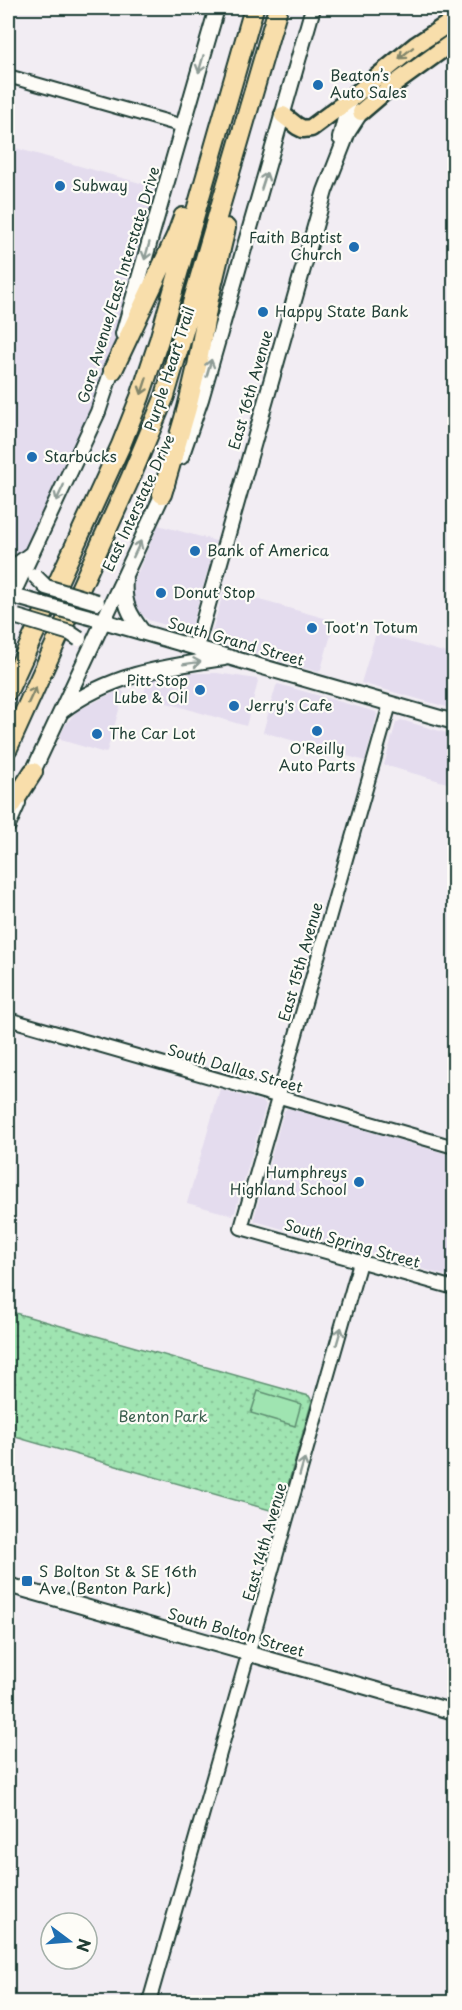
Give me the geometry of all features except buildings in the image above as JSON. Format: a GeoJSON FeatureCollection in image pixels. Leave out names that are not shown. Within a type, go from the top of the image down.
{"type":"FeatureCollection","features":[{"type":"Feature","properties":{"kind":"highway","name":"Purple Heart Trail"},"geometry":{"type":"LineString","coordinates":[[8,691],[121,445],[140,397],[159,340],[254,8]]}},
{"type":"Feature","properties":{"kind":"highway","name":"Purple Heart Trail"},"geometry":{"type":"LineString","coordinates":[[8,748],[165,396],[278,8]]}},
{"type":"Feature","properties":{"kind":"highway"},"geometry":{"type":"LineString","coordinates":[[162,494],[188,408],[208,298],[233,196],[243,125]]}},
{"type":"Feature","properties":{"kind":"highway"},"geometry":{"type":"LineString","coordinates":[[113,370],[176,236],[215,143]]}},
{"type":"Feature","properties":{"kind":"highway"},"geometry":{"type":"LineString","coordinates":[[8,811],[33,772]]}},
{"type":"Feature","properties":{"kind":"main road","name":"Gore Avenue/East Interstate Drive"},"geometry":{"type":"LineString","coordinates":[[12,598],[98,412],[113,370],[217,8]]}},
{"type":"Feature","properties":{"kind":"main road","name":"East Interstate Drive"},"geometry":{"type":"LineString","coordinates":[[8,826],[84,662],[98,619],[115,595],[178,465],[198,408],[313,8]]}},
{"type":"Feature","properties":{"kind":"main road"},"geometry":{"type":"LineString","coordinates":[[356,106],[416,45],[454,20]]}},
{"type":"Feature","properties":{"kind":"main road"},"geometry":{"type":"LineString","coordinates":[[283,115],[303,129],[311,128],[389,88],[454,41]]}},
{"type":"Feature","properties":{"kind":"main road","name":"East 16th Avenue"},"geometry":{"type":"LineString","coordinates":[[196,647],[325,191],[356,106]]}},
{"type":"Feature","properties":{"kind":"main road"},"geometry":{"type":"LineString","coordinates":[[8,571],[31,556],[35,576],[46,587],[97,602],[115,595]]}},
{"type":"Feature","properties":{"kind":"main road"},"geometry":{"type":"LineString","coordinates":[[125,573],[123,595],[133,620],[143,632]]}},
{"type":"Feature","properties":{"kind":"main road","name":"South Grand Street"},"geometry":{"type":"LineString","coordinates":[[12,598],[98,619],[454,722]]}},
{"type":"Feature","properties":{"kind":"main road"},"geometry":{"type":"LineString","coordinates":[[12,617],[70,633],[78,639],[82,646],[84,662]]}},
{"type":"Feature","properties":{"kind":"main road"},"geometry":{"type":"LineString","coordinates":[[60,712],[80,697],[108,683],[171,666],[229,657]]}},
{"type":"Feature","properties":{"kind":"main road","name":"South Bolton Street"},"geometry":{"type":"LineString","coordinates":[[8,1585],[454,1712]]}},
{"type":"Feature","properties":{"kind":"street"},"geometry":{"type":"LineString","coordinates":[[8,76],[183,126]]}},
{"type":"Feature","properties":{"kind":"street","name":"East 15th Avenue"},"geometry":{"type":"LineString","coordinates":[[240,1228],[390,704]]}},
{"type":"Feature","properties":{"kind":"street","name":"South Dallas Street"},"geometry":{"type":"LineString","coordinates":[[8,1019],[454,1147]]}},
{"type":"Feature","properties":{"kind":"street","name":"South Spring Street"},"geometry":{"type":"LineString","coordinates":[[240,1228],[454,1288]]}},
{"type":"Feature","properties":{"kind":"street","name":"East 14th Avenue"},"geometry":{"type":"LineString","coordinates":[[148,2002],[360,1262]]}},
{"type":"Feature","properties":{"kind":"shaded area"},"geometry":{"type":"Polygon","coordinates":[[[8,146],[158,188],[100,396],[30,547],[8,568],[8,146]]]}},
{"type":"Feature","properties":{"kind":"shaded area"},"geometry":{"type":"Polygon","coordinates":[[[158,525],[216,541],[191,629],[187,631],[148,620],[135,603],[134,581],[158,525]]]}},
{"type":"Feature","properties":{"kind":"shaded area"},"geometry":{"type":"Polygon","coordinates":[[[224,590],[335,621],[321,669],[318,672],[213,641],[211,635],[224,590]]]}},
{"type":"Feature","properties":{"kind":"shaded area"},"geometry":{"type":"Polygon","coordinates":[[[376,633],[454,655],[454,709],[361,683],[376,633]]]}},
{"type":"Feature","properties":{"kind":"shaded area"},"geometry":{"type":"Polygon","coordinates":[[[193,673],[217,673],[257,679],[246,726],[143,696],[147,683],[151,679],[193,673]]]}},
{"type":"Feature","properties":{"kind":"shaded area"},"geometry":{"type":"Polygon","coordinates":[[[278,684],[376,712],[365,761],[263,732],[278,684]]]}},
{"type":"Feature","properties":{"kind":"shaded area"},"geometry":{"type":"Polygon","coordinates":[[[121,689],[124,693],[105,753],[61,740],[60,736],[66,724],[77,711],[121,689]]]}},
{"type":"Feature","properties":{"kind":"shaded area"},"geometry":{"type":"Polygon","coordinates":[[[401,720],[454,735],[454,785],[384,765],[396,723],[401,720]]]}},
{"type":"Feature","properties":{"kind":"shaded area","name":"Humphreys Highland School"},"geometry":{"type":"Polygon","coordinates":[[[220,1089],[263,1102],[266,1105],[235,1212],[232,1215],[187,1203],[220,1089]]]}},
{"type":"Feature","properties":{"kind":"shaded area","name":"Humphreys Highland School"},"geometry":{"type":"Polygon","coordinates":[[[288,1108],[454,1156],[454,1278],[255,1221],[284,1111],[288,1108]]]}},
{"type":"Feature","properties":{"kind":"green space","name":"Benton Park"},"geometry":{"type":"Polygon","coordinates":[[[8,1311],[309,1396],[312,1401],[281,1509],[277,1512],[8,1435],[8,1311]]]}},
{"type":"Feature","properties":{"kind":"green space"},"geometry":{"type":"Polygon","coordinates":[[[258,1391],[301,1404],[295,1426],[251,1413],[258,1391]]]}},
{"type":"Feature","properties":{"kind":"place","name":"Beaton’s Auto Sales"},"geometry":{"type":"Point","coordinates":[318,85]}},
{"type":"Feature","properties":{"kind":"place","name":"Subway"},"geometry":{"type":"Point","coordinates":[60,186]}},
{"type":"Feature","properties":{"kind":"place","name":"Faith Baptist Church"},"geometry":{"type":"Point","coordinates":[354,247]}},
{"type":"Feature","properties":{"kind":"place","name":"Happy State Bank"},"geometry":{"type":"Point","coordinates":[263,312]}},
{"type":"Feature","properties":{"kind":"place","name":"Starbucks"},"geometry":{"type":"Point","coordinates":[32,457]}},
{"type":"Feature","properties":{"kind":"place","name":"Bank of America"},"geometry":{"type":"Point","coordinates":[195,551]}},
{"type":"Feature","properties":{"kind":"place","name":"Donut Stop"},"geometry":{"type":"Point","coordinates":[161,593]}},
{"type":"Feature","properties":{"kind":"place","name":"Toot'n Totum"},"geometry":{"type":"Point","coordinates":[312,628]}},
{"type":"Feature","properties":{"kind":"place","name":"Pitt Stop Lube & Oil"},"geometry":{"type":"Point","coordinates":[200,690]}},
{"type":"Feature","properties":{"kind":"place","name":"Jerry's Cafe"},"geometry":{"type":"Point","coordinates":[234,706]}},
{"type":"Feature","properties":{"kind":"place","name":"O'Reilly Auto Parts"},"geometry":{"type":"Point","coordinates":[317,731]}},
{"type":"Feature","properties":{"kind":"place","name":"The Car Lot"},"geometry":{"type":"Point","coordinates":[97,734]}},
{"type":"Feature","properties":{"kind":"place","name":"Humphreys Highland School"},"geometry":{"type":"Point","coordinates":[359,1182]}},
{"type":"Feature","properties":{"kind":"place","name":"S Bolton St & SE 16th Ave (Benton Park)"},"geometry":{"type":"Point","coordinates":[27,1581]}}]}
